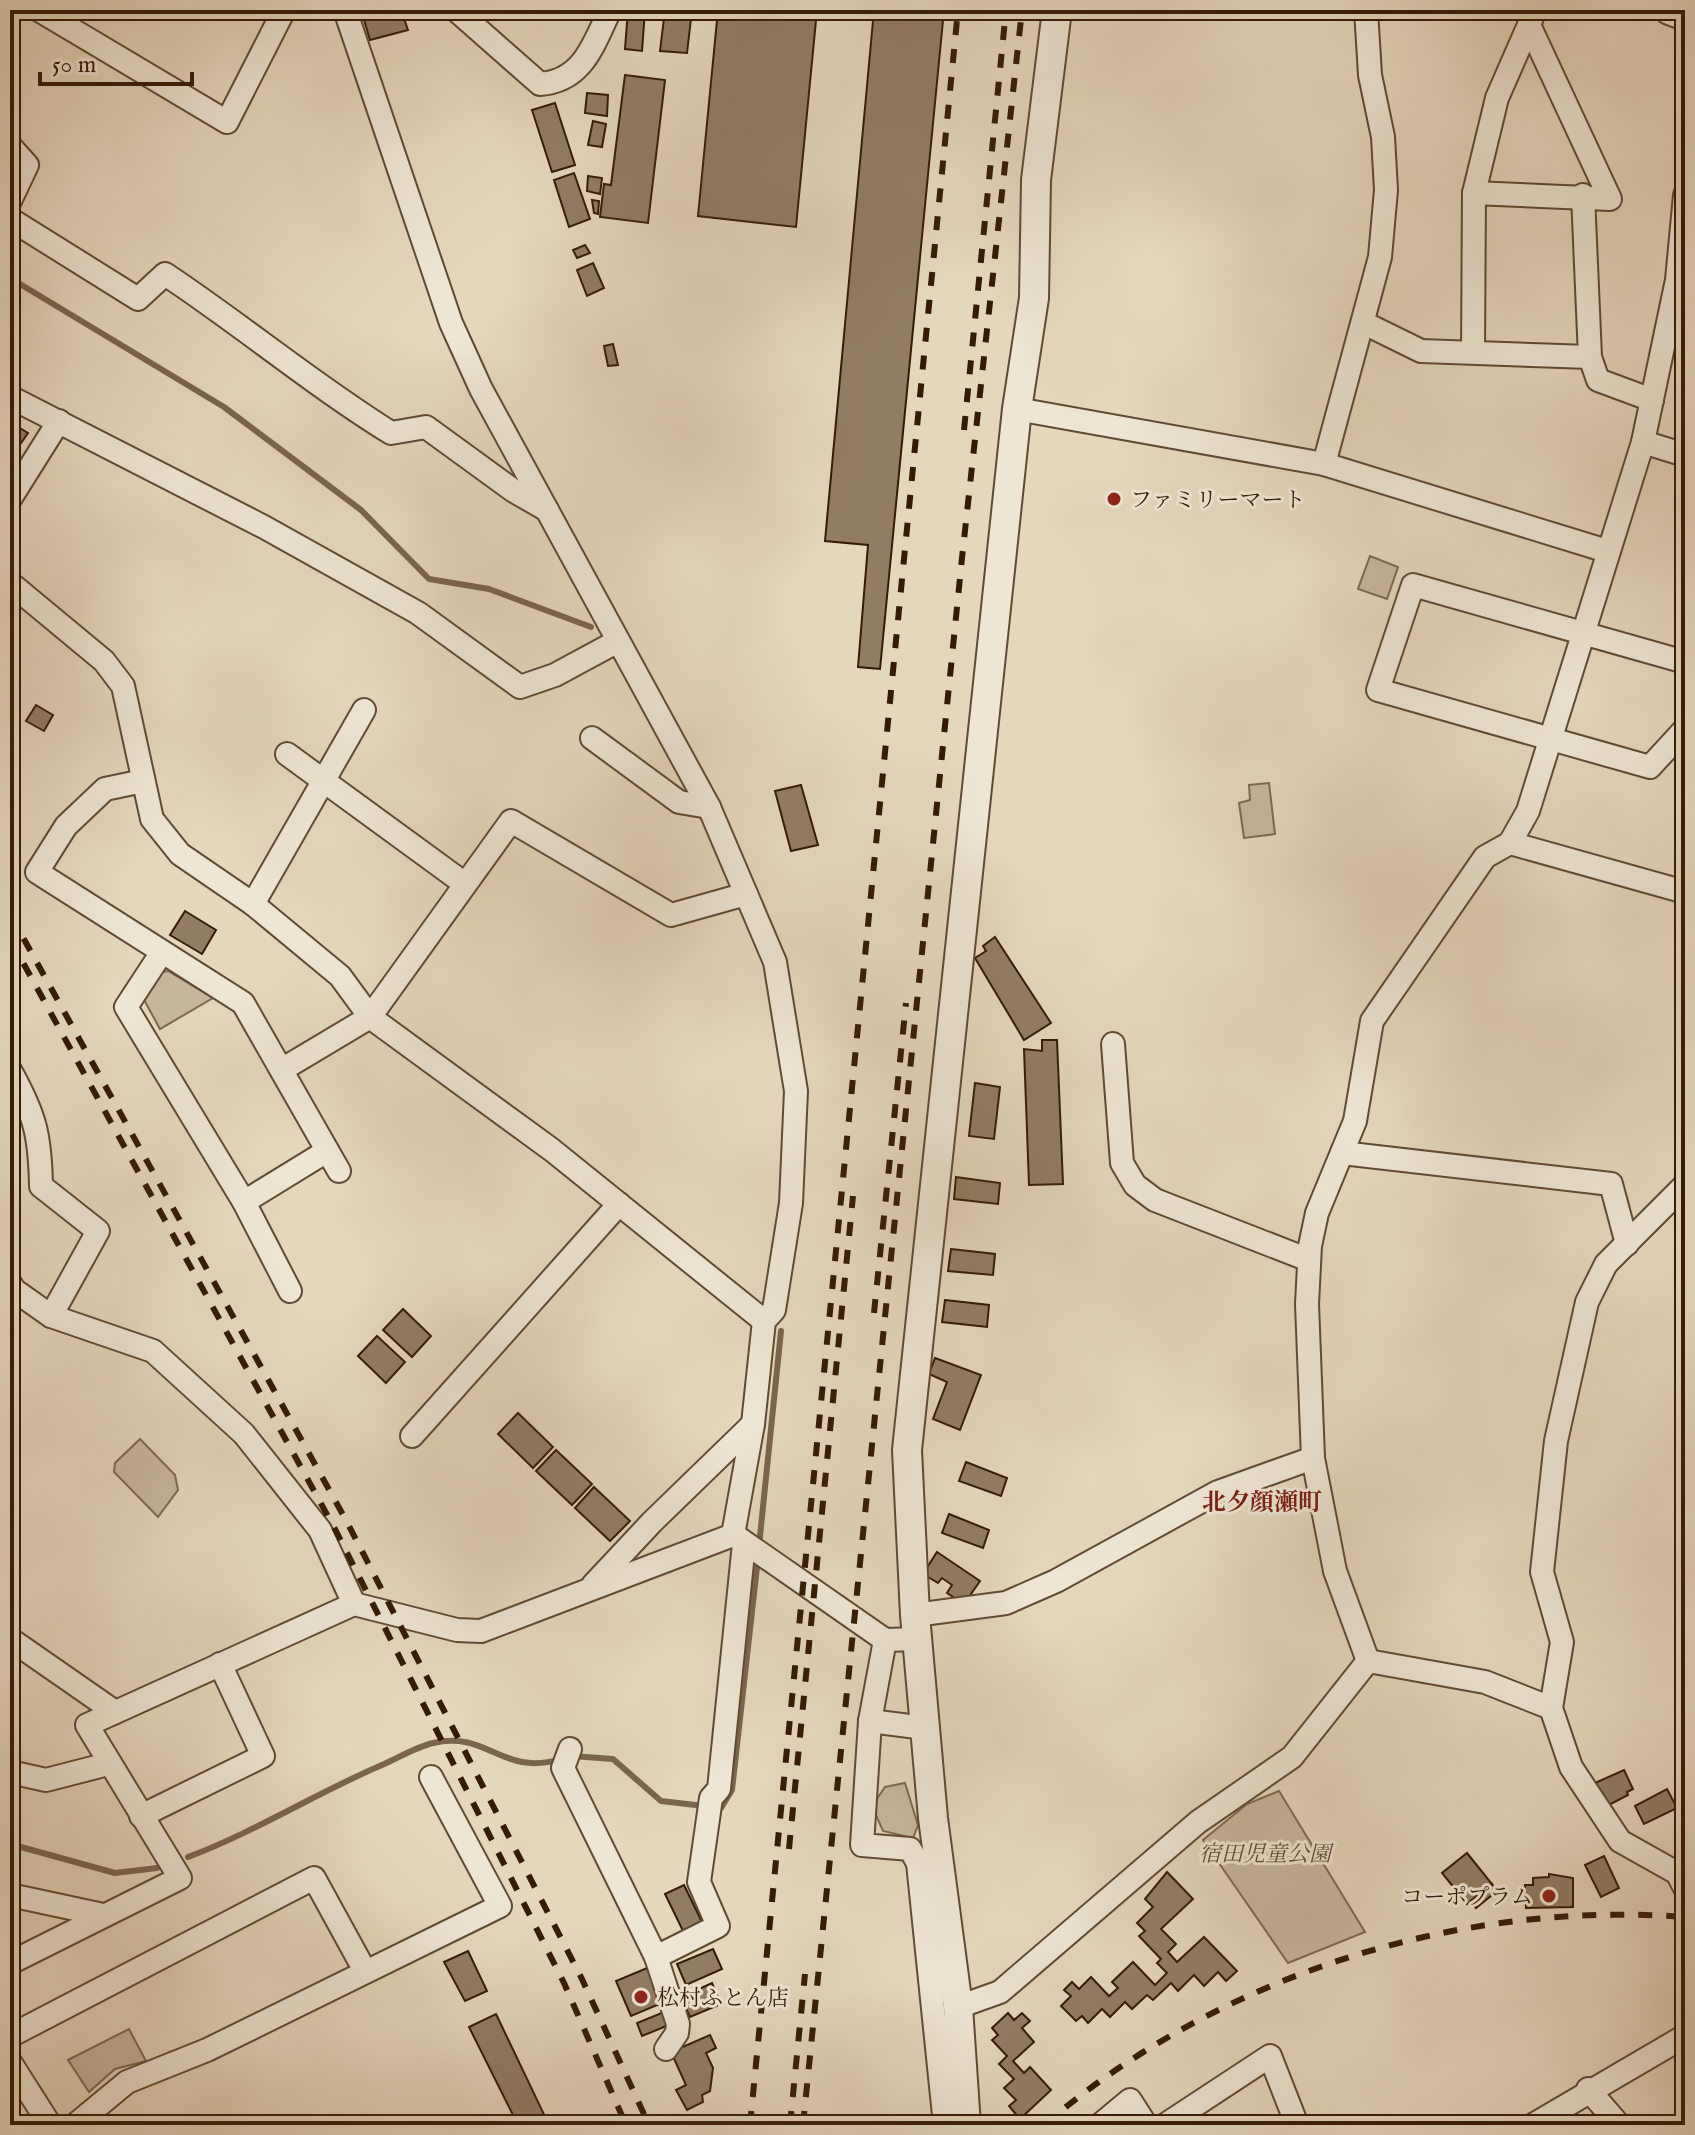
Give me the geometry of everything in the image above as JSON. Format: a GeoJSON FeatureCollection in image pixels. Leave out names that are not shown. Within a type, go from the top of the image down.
{"type":"FeatureCollection","features":[{"type":"Feature","properties":{"kind":"street"},"geometry":{"type":"LineString","coordinates":[[39,10],[227,122],[284,10]]}},
{"type":"Feature","properties":{"kind":"street"},"geometry":{"type":"LineString","coordinates":[[345,10],[451,323],[481,389],[709,807],[775,962],[796,1091],[791,1203],[774,1310],[764,1321],[738,1539],[719,1789],[710,1806],[699,1882],[718,1926],[656,1957]]}},
{"type":"Feature","properties":{"kind":"street"},"geometry":{"type":"LineString","coordinates":[[456,10],[540,84],[563,83],[572,74],[588,55],[610,10]]}},
{"type":"Feature","properties":{"kind":"street"},"geometry":{"type":"LineString","coordinates":[[966,2125],[958,2007],[933,1818],[916,1627],[907,1450],[1017,409],[1034,298],[1036,180],[1057,10]]}},
{"type":"Feature","properties":{"kind":"street"},"geometry":{"type":"LineString","coordinates":[[1324,464],[1380,257],[1386,190],[1383,137],[1370,75],[1366,10]]}},
{"type":"Feature","properties":{"kind":"street"},"geometry":{"type":"LineString","coordinates":[[1669,10],[1685,16]]}},
{"type":"Feature","properties":{"kind":"street"},"geometry":{"type":"LineString","coordinates":[[1473,352],[1474,193],[1497,98],[1532,17]]}},
{"type":"Feature","properties":{"kind":"street"},"geometry":{"type":"LineString","coordinates":[[1474,193],[1583,195],[1610,199],[1532,17]]}},
{"type":"Feature","properties":{"kind":"street"},"geometry":{"type":"LineString","coordinates":[[10,146],[27,165],[10,201]]}},
{"type":"Feature","properties":{"kind":"street"},"geometry":{"type":"LineString","coordinates":[[1583,195],[1590,357],[1598,380],[1652,400]]}},
{"type":"Feature","properties":{"kind":"street"},"geometry":{"type":"LineString","coordinates":[[1368,1661],[1335,1571],[1313,1458],[1309,1260],[1317,1213],[1355,1121],[1372,1021],[1485,857],[1510,843],[1528,811],[1643,442],[1677,280],[1685,195]]}},
{"type":"Feature","properties":{"kind":"street"},"geometry":{"type":"LineString","coordinates":[[10,219],[138,299],[165,274],[231,318],[333,397],[391,433],[426,427],[514,491],[547,510]]}},
{"type":"Feature","properties":{"kind":"street"},"geometry":{"type":"LineString","coordinates":[[1364,323],[1421,351],[1590,357]]}},
{"type":"Feature","properties":{"kind":"street"},"geometry":{"type":"LineString","coordinates":[[10,397],[264,527],[418,613],[520,687],[555,675],[618,641]]}},
{"type":"Feature","properties":{"kind":"street"},"geometry":{"type":"LineString","coordinates":[[1017,409],[1324,464],[1607,551]]}},
{"type":"Feature","properties":{"kind":"street"},"geometry":{"type":"LineString","coordinates":[[10,499],[59,421]]}},
{"type":"Feature","properties":{"kind":"street"},"geometry":{"type":"LineString","coordinates":[[1643,442],[1685,455]]}},
{"type":"Feature","properties":{"kind":"street"},"geometry":{"type":"LineString","coordinates":[[10,583],[104,661],[123,686],[152,819],[180,854],[253,904],[340,976],[370,1017],[552,1150],[764,1321]]}},
{"type":"Feature","properties":{"kind":"street"},"geometry":{"type":"LineString","coordinates":[[1685,662],[1413,585],[1378,690],[1650,767],[1685,729]]}},
{"type":"Feature","properties":{"kind":"street"},"geometry":{"type":"LineString","coordinates":[[253,904],[364,710]]}},
{"type":"Feature","properties":{"kind":"street"},"geometry":{"type":"LineString","coordinates":[[592,738],[679,802],[709,807]]}},
{"type":"Feature","properties":{"kind":"street"},"geometry":{"type":"LineString","coordinates":[[287,754],[465,884]]}},
{"type":"Feature","properties":{"kind":"street"},"geometry":{"type":"LineString","coordinates":[[143,781],[105,789],[66,826],[37,872],[243,1003],[339,1171]]}},
{"type":"Feature","properties":{"kind":"street"},"geometry":{"type":"LineString","coordinates":[[283,1069],[370,1017],[511,821],[671,915],[746,894]]}},
{"type":"Feature","properties":{"kind":"street"},"geometry":{"type":"LineString","coordinates":[[1510,843],[1685,892]]}},
{"type":"Feature","properties":{"kind":"street"},"geometry":{"type":"LineString","coordinates":[[162,952],[126,1007],[244,1202],[290,1291]]}},
{"type":"Feature","properties":{"kind":"street"},"geometry":{"type":"LineString","coordinates":[[1113,1044],[1122,1163],[1135,1185],[1155,1200],[1309,1260]]}},
{"type":"Feature","properties":{"kind":"street"},"geometry":{"type":"LineString","coordinates":[[10,1070],[32,1110],[40,1142],[41,1186],[98,1231],[51,1316]]}},
{"type":"Feature","properties":{"kind":"street"},"geometry":{"type":"LineString","coordinates":[[244,1202],[327,1151]]}},
{"type":"Feature","properties":{"kind":"street"},"geometry":{"type":"LineString","coordinates":[[1342,1153],[1611,1184],[1627,1244]]}},
{"type":"Feature","properties":{"kind":"street"},"geometry":{"type":"LineString","coordinates":[[1685,1185],[1606,1264],[1587,1302],[1556,1441],[1542,1572],[1562,1642],[1551,1708],[1571,1767],[1620,1841],[1677,1873],[1685,1888]]}},
{"type":"Feature","properties":{"kind":"street"},"geometry":{"type":"LineString","coordinates":[[412,1436],[619,1204]]}},
{"type":"Feature","properties":{"kind":"street"},"geometry":{"type":"LineString","coordinates":[[11,1288],[51,1316],[153,1351],[244,1434],[320,1530],[354,1604]]}},
{"type":"Feature","properties":{"kind":"street"},"geometry":{"type":"LineString","coordinates":[[588,1591],[652,1522],[753,1424]]}},
{"type":"Feature","properties":{"kind":"street"},"geometry":{"type":"LineString","coordinates":[[885,1640],[916,1627],[1006,1603],[1056,1581],[1218,1492],[1313,1458]]}},
{"type":"Feature","properties":{"kind":"street"},"geometry":{"type":"LineString","coordinates":[[738,1539],[885,1640]]}},
{"type":"Feature","properties":{"kind":"street"},"geometry":{"type":"LineString","coordinates":[[10,1963],[180,1878],[87,1725],[354,1604],[457,1630],[481,1631],[738,1539]]}},
{"type":"Feature","properties":{"kind":"street"},"geometry":{"type":"LineString","coordinates":[[10,1639],[115,1712]]}},
{"type":"Feature","properties":{"kind":"street"},"geometry":{"type":"LineString","coordinates":[[885,1640],[870,1721],[862,1845],[910,1849],[918,1863],[945,2125]]}},
{"type":"Feature","properties":{"kind":"street"},"geometry":{"type":"LineString","coordinates":[[1368,1661],[1485,1682],[1551,1708]]}},
{"type":"Feature","properties":{"kind":"street"},"geometry":{"type":"LineString","coordinates":[[958,2007],[1000,1992],[1198,1822],[1292,1757],[1368,1661]]}},
{"type":"Feature","properties":{"kind":"street"},"geometry":{"type":"LineString","coordinates":[[141,1816],[263,1756],[220,1664]]}},
{"type":"Feature","properties":{"kind":"street"},"geometry":{"type":"LineString","coordinates":[[870,1721],[925,1728]]}},
{"type":"Feature","properties":{"kind":"street"},"geometry":{"type":"LineString","coordinates":[[566,1758],[656,1957],[678,2024],[677,2033],[666,2049]]}},
{"type":"Feature","properties":{"kind":"street"},"geometry":{"type":"LineString","coordinates":[[10,1772],[46,1780],[108,1764]]}},
{"type":"Feature","properties":{"kind":"street"},"geometry":{"type":"LineString","coordinates":[[75,2125],[127,2082],[207,2050],[500,1906],[431,1777]]}},
{"type":"Feature","properties":{"kind":"street"},"geometry":{"type":"LineString","coordinates":[[10,2036],[314,1878],[365,1971]]}},
{"type":"Feature","properties":{"kind":"street"},"geometry":{"type":"LineString","coordinates":[[10,1895],[103,1915]]}},
{"type":"Feature","properties":{"kind":"street"},"geometry":{"type":"LineString","coordinates":[[1533,2125],[1588,2089],[1685,2036]]}},
{"type":"Feature","properties":{"kind":"street"},"geometry":{"type":"LineString","coordinates":[[1165,2125],[1270,2056],[1297,2125]]}},
{"type":"Feature","properties":{"kind":"street"},"geometry":{"type":"LineString","coordinates":[[10,2062],[19,2093],[50,2125]]}},
{"type":"Feature","properties":{"kind":"street"},"geometry":{"type":"LineString","coordinates":[[1588,2089],[1619,2125]]}},
{"type":"Feature","properties":{"kind":"street"},"geometry":{"type":"LineString","coordinates":[[1100,2125],[1130,2100],[1146,2125]]}},
{"type":"Feature","properties":{"kind":"green space"},"geometry":{"type":"Polygon","coordinates":[[[1370,556],[1398,567],[1387,599],[1358,589],[1370,556]]]}},
{"type":"Feature","properties":{"kind":"green space"},"geometry":{"type":"Polygon","coordinates":[[[1269,783],[1275,834],[1244,838],[1239,803],[1250,800],[1249,785],[1269,783]]]}},
{"type":"Feature","properties":{"kind":"green space"},"geometry":{"type":"Polygon","coordinates":[[[168,971],[213,998],[160,1029],[143,998],[162,972],[168,971]]]}},
{"type":"Feature","properties":{"kind":"green space"},"geometry":{"type":"Polygon","coordinates":[[[140,1439],[175,1475],[178,1490],[158,1517],[114,1472],[115,1463],[140,1439]]]}},
{"type":"Feature","properties":{"kind":"green space"},"geometry":{"type":"Polygon","coordinates":[[[905,1783],[918,1825],[913,1838],[883,1831],[872,1806],[885,1787],[905,1783]]]}},
{"type":"Feature","properties":{"kind":"green space","name":"宿田児童公園"},"geometry":{"type":"Polygon","coordinates":[[[1279,1791],[1365,1932],[1288,1963],[1203,1840],[1247,1804],[1279,1791]]]}},
{"type":"Feature","properties":{"kind":"green space"},"geometry":{"type":"Polygon","coordinates":[[[129,2029],[146,2061],[115,2069],[89,2092],[68,2060],[129,2029]]]}},
{"type":"Feature","properties":{"kind":"building"},"geometry":{"type":"Polygon","coordinates":[[[361,10],[401,10],[408,30],[370,40],[361,10]]]}},
{"type":"Feature","properties":{"kind":"building"},"geometry":{"type":"Polygon","coordinates":[[[628,10],[645,10],[642,51],[625,49],[628,10]]]}},
{"type":"Feature","properties":{"kind":"building"},"geometry":{"type":"Polygon","coordinates":[[[665,10],[692,10],[687,53],[660,51],[665,10]]]}},
{"type":"Feature","properties":{"kind":"building"},"geometry":{"type":"Polygon","coordinates":[[[718,10],[817,10],[796,227],[698,216],[718,10]]]}},
{"type":"Feature","properties":{"kind":"building"},"geometry":{"type":"Polygon","coordinates":[[[874,10],[944,10],[880,669],[858,667],[868,545],[825,541],[874,10]]]}},
{"type":"Feature","properties":{"kind":"building"},"geometry":{"type":"Polygon","coordinates":[[[625,75],[665,80],[648,223],[600,217],[604,184],[611,185],[625,75]]]}},
{"type":"Feature","properties":{"kind":"building"},"geometry":{"type":"Polygon","coordinates":[[[587,93],[608,95],[607,116],[585,113],[587,93]]]}},
{"type":"Feature","properties":{"kind":"building"},"geometry":{"type":"Polygon","coordinates":[[[555,103],[575,165],[552,172],[532,110],[555,103]]]}},
{"type":"Feature","properties":{"kind":"building"},"geometry":{"type":"Polygon","coordinates":[[[593,121],[606,124],[602,147],[588,145],[593,121]]]}},
{"type":"Feature","properties":{"kind":"building"},"geometry":{"type":"Polygon","coordinates":[[[574,173],[590,219],[569,227],[554,180],[574,173]]]}},
{"type":"Feature","properties":{"kind":"building"},"geometry":{"type":"Polygon","coordinates":[[[588,176],[602,178],[600,194],[587,191],[588,176]]]}},
{"type":"Feature","properties":{"kind":"building"},"geometry":{"type":"Polygon","coordinates":[[[592,200],[599,201],[598,214],[594,213],[592,200]]]}},
{"type":"Feature","properties":{"kind":"building"},"geometry":{"type":"Polygon","coordinates":[[[585,245],[590,253],[577,258],[573,250],[585,245]]]}},
{"type":"Feature","properties":{"kind":"building"},"geometry":{"type":"Polygon","coordinates":[[[593,263],[604,288],[587,296],[577,270],[593,263]]]}},
{"type":"Feature","properties":{"kind":"building"},"geometry":{"type":"Polygon","coordinates":[[[613,344],[618,365],[608,366],[604,346],[613,344]]]}},
{"type":"Feature","properties":{"kind":"building"},"geometry":{"type":"Polygon","coordinates":[[[10,422],[28,433],[14,453],[10,450],[10,422]]]}},
{"type":"Feature","properties":{"kind":"building"},"geometry":{"type":"Polygon","coordinates":[[[36,705],[53,715],[44,731],[26,721],[36,705]]]}},
{"type":"Feature","properties":{"kind":"building"},"geometry":{"type":"Polygon","coordinates":[[[801,785],[818,845],[791,851],[775,791],[801,785]]]}},
{"type":"Feature","properties":{"kind":"building"},"geometry":{"type":"Polygon","coordinates":[[[185,911],[216,930],[202,954],[170,935],[185,911]]]}},
{"type":"Feature","properties":{"kind":"building"},"geometry":{"type":"Polygon","coordinates":[[[995,937],[1051,1023],[1024,1040],[975,958],[986,951],[983,946],[995,937]]]}},
{"type":"Feature","properties":{"kind":"building"},"geometry":{"type":"Polygon","coordinates":[[[1042,1040],[1057,1040],[1063,1184],[1029,1185],[1024,1049],[1042,1051],[1042,1040]]]}},
{"type":"Feature","properties":{"kind":"building"},"geometry":{"type":"Polygon","coordinates":[[[975,1083],[1000,1087],[994,1139],[969,1136],[975,1083]]]}},
{"type":"Feature","properties":{"kind":"building"},"geometry":{"type":"Polygon","coordinates":[[[956,1177],[1000,1183],[998,1204],[954,1199],[956,1177]]]}},
{"type":"Feature","properties":{"kind":"building"},"geometry":{"type":"Polygon","coordinates":[[[951,1249],[995,1254],[993,1275],[948,1271],[951,1249]]]}},
{"type":"Feature","properties":{"kind":"building"},"geometry":{"type":"Polygon","coordinates":[[[945,1300],[989,1305],[987,1327],[942,1322],[945,1300]]]}},
{"type":"Feature","properties":{"kind":"building"},"geometry":{"type":"Polygon","coordinates":[[[403,1309],[431,1336],[412,1357],[383,1330],[403,1309]]]}},
{"type":"Feature","properties":{"kind":"building"},"geometry":{"type":"Polygon","coordinates":[[[377,1336],[405,1362],[386,1383],[358,1356],[377,1336]]]}},
{"type":"Feature","properties":{"kind":"building"},"geometry":{"type":"Polygon","coordinates":[[[935,1358],[981,1375],[960,1430],[933,1419],[947,1382],[929,1374],[935,1358]]]}},
{"type":"Feature","properties":{"kind":"building"},"geometry":{"type":"Polygon","coordinates":[[[518,1413],[553,1447],[533,1468],[498,1434],[518,1413]]]}},
{"type":"Feature","properties":{"kind":"building"},"geometry":{"type":"Polygon","coordinates":[[[556,1450],[592,1484],[572,1505],[536,1471],[556,1450]]]}},
{"type":"Feature","properties":{"kind":"building"},"geometry":{"type":"Polygon","coordinates":[[[966,1462],[1007,1478],[1001,1496],[959,1481],[966,1462]]]}},
{"type":"Feature","properties":{"kind":"building"},"geometry":{"type":"Polygon","coordinates":[[[594,1487],[630,1521],[610,1541],[575,1508],[594,1487]]]}},
{"type":"Feature","properties":{"kind":"building"},"geometry":{"type":"Polygon","coordinates":[[[949,1514],[989,1530],[983,1548],[942,1533],[949,1514]]]}},
{"type":"Feature","properties":{"kind":"building"},"geometry":{"type":"Polygon","coordinates":[[[937,1552],[980,1581],[964,1604],[947,1593],[952,1585],[942,1578],[938,1583],[923,1574],[937,1552]]]}},
{"type":"Feature","properties":{"kind":"building"},"geometry":{"type":"Polygon","coordinates":[[[1624,1770],[1633,1789],[1607,1806],[1595,1783],[1624,1770]]]}},
{"type":"Feature","properties":{"kind":"building"},"geometry":{"type":"Polygon","coordinates":[[[1667,1789],[1677,1808],[1644,1824],[1635,1806],[1667,1789]]]}},
{"type":"Feature","properties":{"kind":"building"},"geometry":{"type":"Polygon","coordinates":[[[1467,1853],[1492,1884],[1467,1904],[1442,1873],[1467,1853]]]}},
{"type":"Feature","properties":{"kind":"building"},"geometry":{"type":"Polygon","coordinates":[[[1604,1856],[1619,1888],[1601,1897],[1585,1865],[1604,1856]]]}},
{"type":"Feature","properties":{"kind":"building"},"geometry":{"type":"Polygon","coordinates":[[[1167,1872],[1193,1899],[1161,1929],[1176,1944],[1168,1952],[1177,1962],[1204,1937],[1237,1971],[1226,1981],[1218,1972],[1204,1986],[1194,1975],[1178,1991],[1171,1983],[1153,2000],[1147,1995],[1132,2009],[1125,2002],[1110,2017],[1102,2009],[1088,2023],[1082,2016],[1076,2021],[1061,2006],[1071,1996],[1064,1990],[1072,1982],[1079,1989],[1091,1977],[1109,1996],[1118,1988],[1112,1982],[1133,1962],[1155,1985],[1167,1973],[1157,1963],[1161,1959],[1139,1936],[1145,1931],[1137,1923],[1153,1907],[1145,1899],[1167,1872]]]}},
{"type":"Feature","properties":{"kind":"building","name":"コーポプラム"},"geometry":{"type":"Polygon","coordinates":[[[1549,1874],[1573,1878],[1573,1907],[1526,1908],[1525,1885],[1533,1885],[1533,1878],[1549,1877],[1549,1874]]]}},
{"type":"Feature","properties":{"kind":"building"},"geometry":{"type":"Polygon","coordinates":[[[1492,1884],[1497,1891],[1476,1908],[1471,1901],[1492,1884]]]}},
{"type":"Feature","properties":{"kind":"building"},"geometry":{"type":"Polygon","coordinates":[[[684,1885],[703,1924],[684,1933],[665,1894],[684,1885]]]}},
{"type":"Feature","properties":{"kind":"building"},"geometry":{"type":"Polygon","coordinates":[[[713,1949],[722,1969],[686,1985],[677,1964],[713,1949]]]}},
{"type":"Feature","properties":{"kind":"building"},"geometry":{"type":"Polygon","coordinates":[[[468,1951],[487,1991],[465,2001],[444,1962],[468,1951]]]}},
{"type":"Feature","properties":{"kind":"building"},"geometry":{"type":"Polygon","coordinates":[[[647,1968],[662,2003],[631,2016],[616,1981],[647,1968]]]}},
{"type":"Feature","properties":{"kind":"building"},"geometry":{"type":"Polygon","coordinates":[[[712,1983],[721,2004],[690,2017],[681,1997],[712,1983]]]}},
{"type":"Feature","properties":{"kind":"building"},"geometry":{"type":"Polygon","coordinates":[[[664,2012],[669,2025],[642,2036],[637,2023],[664,2012]]]}},
{"type":"Feature","properties":{"kind":"building"},"geometry":{"type":"Polygon","coordinates":[[[1008,2013],[1014,2020],[1022,2013],[1030,2021],[1022,2028],[1034,2042],[1013,2061],[1024,2073],[1030,2067],[1051,2090],[1020,2119],[1009,2106],[1016,2100],[1004,2088],[1014,2079],[999,2064],[1007,2056],[992,2040],[998,2035],[992,2028],[1008,2013]]]}},
{"type":"Feature","properties":{"kind":"building"},"geometry":{"type":"Polygon","coordinates":[[[496,2014],[549,2125],[518,2125],[469,2027],[496,2014]]]}},
{"type":"Feature","properties":{"kind":"building"},"geometry":{"type":"Polygon","coordinates":[[[710,2035],[716,2048],[706,2053],[713,2068],[710,2091],[702,2095],[703,2102],[687,2110],[676,2090],[686,2085],[671,2052],[710,2035]]]}},
{"type":"Feature","properties":{"kind":"building"},"geometry":{"type":"Polygon","coordinates":[[[12,2112],[20,2116],[15,2125],[10,2125],[12,2112]]]}},
{"type":"Feature","properties":{"kind":"waterway"},"geometry":{"type":"LineString","coordinates":[[10,278],[224,407],[361,510],[429,579],[489,589],[591,627]]}},
{"type":"Feature","properties":{"kind":"waterway"},"geometry":{"type":"LineString","coordinates":[[759,1546],[781,1331]]}},
{"type":"Feature","properties":{"kind":"waterway"},"geometry":{"type":"LineString","coordinates":[[715,1807],[721,1808],[732,1790],[758,1558]]}},
{"type":"Feature","properties":{"kind":"waterway"},"geometry":{"type":"LineString","coordinates":[[188,1857],[433,1743],[468,1743],[523,1762],[541,1763],[561,1759]]}},
{"type":"Feature","properties":{"kind":"waterway"},"geometry":{"type":"LineString","coordinates":[[572,1756],[613,1759],[661,1801],[704,1806]]}},
{"type":"Feature","properties":{"kind":"waterway"},"geometry":{"type":"LineString","coordinates":[[10,1844],[115,1873],[157,1868]]}},
{"type":"Feature","properties":{"kind":"railway"},"geometry":{"type":"LineString","coordinates":[[750,2125],[958,10]]}},
{"type":"Feature","properties":{"kind":"railway"},"geometry":{"type":"LineString","coordinates":[[964,430],[1006,10]]}},
{"type":"Feature","properties":{"kind":"railway"},"geometry":{"type":"LineString","coordinates":[[803,2125],[962,558],[1022,10]]}},
{"type":"Feature","properties":{"kind":"railway"},"geometry":{"type":"LineString","coordinates":[[10,914],[347,1522],[581,1977],[649,2125]]}},
{"type":"Feature","properties":{"kind":"railway"},"geometry":{"type":"LineString","coordinates":[[10,939],[335,1529],[564,1983],[626,2125]]}},
{"type":"Feature","properties":{"kind":"railway"},"geometry":{"type":"LineString","coordinates":[[874,1313],[906,1003]]}},
{"type":"Feature","properties":{"kind":"railway"},"geometry":{"type":"LineString","coordinates":[[789,1849],[853,1196]]}},
{"type":"Feature","properties":{"kind":"railway"},"geometry":{"type":"LineString","coordinates":[[1044,2125],[1112,2073],[1186,2027],[1263,1989],[1344,1959],[1428,1936],[1513,1921],[1599,1915],[1685,1917]]}},
{"type":"Feature","properties":{"kind":"railway"},"geometry":{"type":"LineString","coordinates":[[790,2125],[805,1974]]}},
{"type":"Feature","properties":{"kind":"place","name":"ファミリーマート"},"geometry":{"type":"Point","coordinates":[1114,499]}},
{"type":"Feature","properties":{"kind":"place","name":"コーポプラム"},"geometry":{"type":"Point","coordinates":[1549,1896]}},
{"type":"Feature","properties":{"kind":"place","name":"松村ふとん店"},"geometry":{"type":"Point","coordinates":[641,1997]}},
{"type":"Feature","properties":{"kind":"district","name":"北夕顔瀬町"},"geometry":{"type":"Point","coordinates":[1262,1502]}}]}
